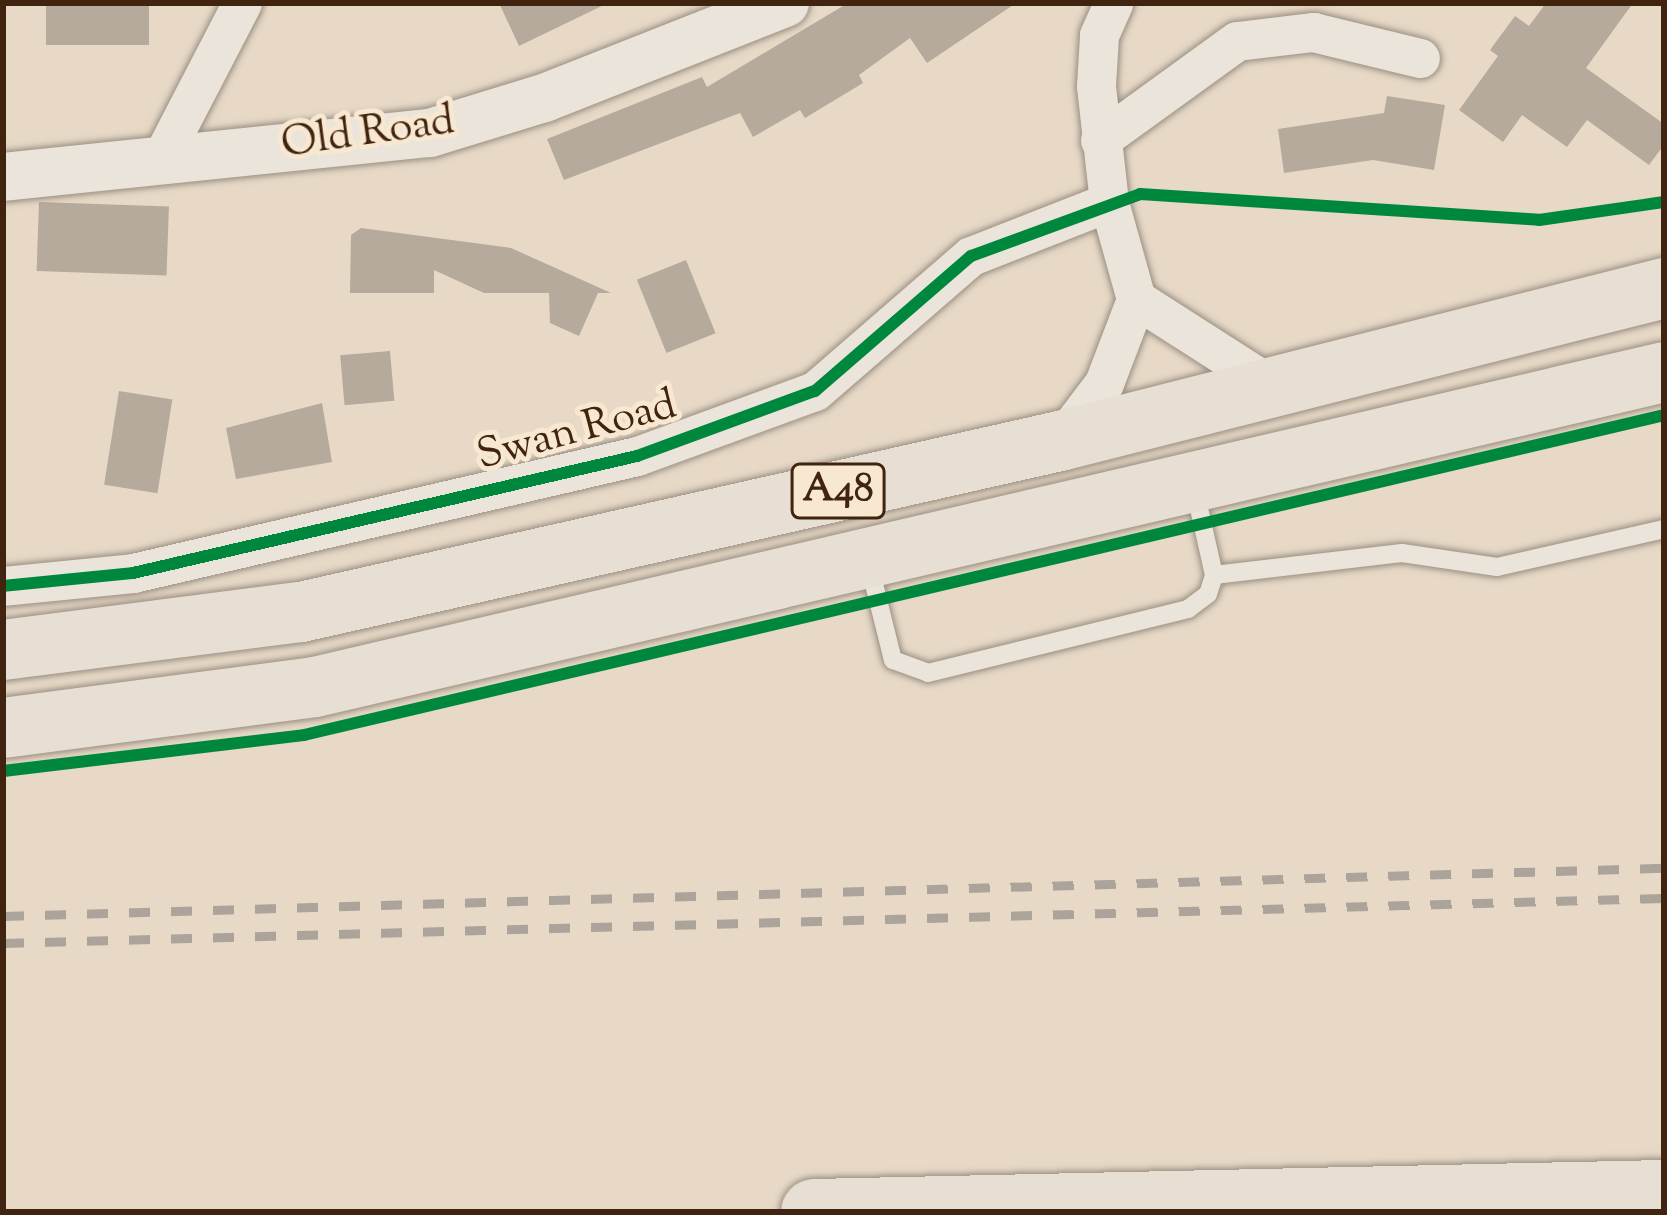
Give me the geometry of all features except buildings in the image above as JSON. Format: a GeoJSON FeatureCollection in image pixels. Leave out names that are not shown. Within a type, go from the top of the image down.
{"type":"FeatureCollection","features":[{"type":"Feature","properties":{"kind":"highway"},"geometry":{"type":"LineString","coordinates":[[814,1212],[1664,1193]]}},
{"type":"Feature","properties":{"kind":"main road","name":"A48"},"geometry":{"type":"LineString","coordinates":[[3,650],[301,612],[1060,441],[1269,384],[1664,288]]}},
{"type":"Feature","properties":{"kind":"main road","name":"A48"},"geometry":{"type":"LineString","coordinates":[[3,728],[315,687],[1664,372]]}},
{"type":"Feature","properties":{"kind":"street"},"geometry":{"type":"LineString","coordinates":[[161,159],[242,3]]}},
{"type":"Feature","properties":{"kind":"street","name":"Old Road"},"geometry":{"type":"LineString","coordinates":[[3,177],[430,133],[544,98],[785,3]]}},
{"type":"Feature","properties":{"kind":"street"},"geometry":{"type":"LineString","coordinates":[[1060,441],[1103,382],[1136,299],[1109,202],[1100,140],[1099,35],[1113,3]]}},
{"type":"Feature","properties":{"kind":"street"},"geometry":{"type":"LineString","coordinates":[[1100,140],[1237,41],[1313,32],[1420,58]]}},
{"type":"Feature","properties":{"kind":"street","name":"Swan Road"},"geometry":{"type":"LineString","coordinates":[[3,586],[133,573],[637,456],[815,391],[971,256],[1109,202]]}},
{"type":"Feature","properties":{"kind":"street"},"geometry":{"type":"LineString","coordinates":[[1136,299],[1269,384]]}},
{"type":"Feature","properties":{"kind":"lane"},"geometry":{"type":"LineString","coordinates":[[867,558],[893,660],[928,673],[1188,609],[1208,594],[1214,575],[1193,480]]}},
{"type":"Feature","properties":{"kind":"lane"},"geometry":{"type":"LineString","coordinates":[[1214,575],[1402,553],[1496,568],[1664,529]]}},
{"type":"Feature","properties":{"kind":"railway"},"geometry":{"type":"LineString","coordinates":[[3,916],[1664,868]]}},
{"type":"Feature","properties":{"kind":"railway"},"geometry":{"type":"LineString","coordinates":[[3,943],[1664,898]]}},
{"type":"Feature","properties":{"kind":"cycle path"},"geometry":{"type":"LineString","coordinates":[[3,586],[133,573],[637,456],[815,391],[971,256],[1140,194],[1539,220],[1664,202]]}},
{"type":"Feature","properties":{"kind":"cycle path"},"geometry":{"type":"LineString","coordinates":[[3,771],[304,735],[1664,415]]}}]}
